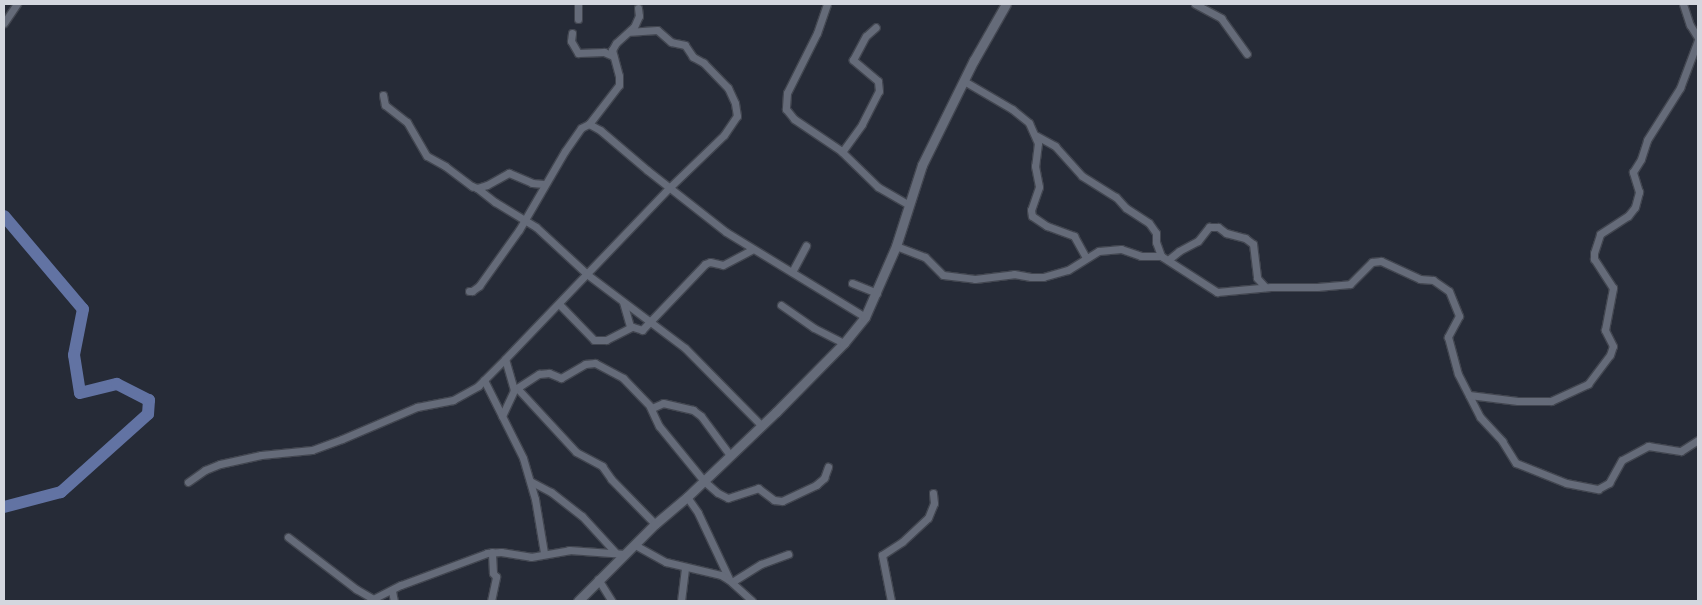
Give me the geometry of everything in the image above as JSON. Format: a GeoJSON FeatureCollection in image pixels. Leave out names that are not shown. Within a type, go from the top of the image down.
{"type":"FeatureCollection","features":[{"type":"Feature","properties":{"kind":"street"},"geometry":{"type":"LineString","coordinates":[[4,23],[17,4]]}},
{"type":"Feature","properties":{"kind":"street"},"geometry":{"type":"LineString","coordinates":[[578,4],[578,19]]}},
{"type":"Feature","properties":{"kind":"street"},"geometry":{"type":"LineString","coordinates":[[827,4],[817,33],[786,93],[786,109],[794,119],[842,152],[878,187],[908,204]]}},
{"type":"Feature","properties":{"kind":"street"},"geometry":{"type":"LineString","coordinates":[[578,601],[598,579],[704,481],[844,343],[865,316],[877,293],[896,246],[922,164],[1006,4]]}},
{"type":"Feature","properties":{"kind":"street"},"geometry":{"type":"LineString","coordinates":[[1195,4],[1221,18],[1246,54]]}},
{"type":"Feature","properties":{"kind":"street"},"geometry":{"type":"LineString","coordinates":[[1468,395],[1518,401],[1551,401],[1588,384],[1610,355],[1614,346],[1605,330],[1613,288],[1594,259],[1596,245],[1600,234],[1628,216],[1635,207],[1640,193],[1633,172],[1641,159],[1647,140],[1680,88],[1698,39],[1690,25],[1683,4]]}},
{"type":"Feature","properties":{"kind":"street"},"geometry":{"type":"LineString","coordinates":[[469,291],[472,292],[479,286],[525,219],[544,184],[581,128],[590,124],[619,85],[619,76],[612,50],[616,43],[631,32],[638,20],[638,8]]}},
{"type":"Feature","properties":{"kind":"street"},"geometry":{"type":"LineString","coordinates":[[842,152],[857,132],[879,91],[880,83],[854,60],[866,36],[876,27]]}},
{"type":"Feature","properties":{"kind":"street"},"geometry":{"type":"LineString","coordinates":[[188,482],[204,470],[220,464],[261,455],[312,450],[417,407],[453,400],[470,392],[588,275],[669,188],[704,156],[738,116],[735,104],[723,81],[712,73],[704,63],[693,57],[685,45],[672,42],[657,30],[631,32]]}},
{"type":"Feature","properties":{"kind":"street"},"geometry":{"type":"LineString","coordinates":[[572,33],[573,46],[578,53],[604,52],[613,56]]}},
{"type":"Feature","properties":{"kind":"street"},"geometry":{"type":"LineString","coordinates":[[964,81],[1020,114],[1029,123],[1037,136],[1055,146],[1082,176],[1116,198],[1149,223],[1156,233],[1156,242],[1161,256]]}},
{"type":"Feature","properties":{"kind":"street"},"geometry":{"type":"LineString","coordinates":[[383,95],[385,105],[407,122],[427,156],[445,166],[463,181],[477,188],[495,202],[525,219],[588,275],[701,362],[761,425]]}},
{"type":"Feature","properties":{"kind":"street"},"geometry":{"type":"LineString","coordinates":[[590,124],[600,130],[669,188],[753,250],[865,316]]}},
{"type":"Feature","properties":{"kind":"street"},"geometry":{"type":"LineString","coordinates":[[1037,136],[1035,166],[1038,187],[1031,210],[1032,216],[1046,226],[1074,236],[1086,258]]}},
{"type":"Feature","properties":{"kind":"street"},"geometry":{"type":"LineString","coordinates":[[477,188],[509,173],[532,183],[544,184]]}},
{"type":"Feature","properties":{"kind":"street"},"geometry":{"type":"LineString","coordinates":[[1168,260],[1198,240],[1209,227],[1218,227],[1226,233],[1245,238],[1253,244],[1257,278],[1265,287]]}},
{"type":"Feature","properties":{"kind":"street"},"geometry":{"type":"LineString","coordinates":[[792,272],[806,246]]}},
{"type":"Feature","properties":{"kind":"street"},"geometry":{"type":"LineString","coordinates":[[896,246],[925,257],[943,275],[965,279],[1014,274],[1031,278],[1043,277],[1068,270],[1099,251],[1111,249],[1145,256],[1161,256],[1217,292],[1265,287],[1318,287],[1350,284],[1372,262],[1377,261],[1400,268],[1420,279],[1435,281],[1449,291],[1459,314],[1448,338],[1458,374],[1480,417],[1502,441],[1513,461],[1566,483],[1593,489],[1609,482],[1622,460],[1648,446],[1681,451],[1698,440]]}},
{"type":"Feature","properties":{"kind":"street"},"geometry":{"type":"LineString","coordinates":[[623,302],[628,323],[640,331],[650,324],[705,264],[710,262],[723,265],[753,250]]}},
{"type":"Feature","properties":{"kind":"street"},"geometry":{"type":"LineString","coordinates":[[852,283],[877,293]]}},
{"type":"Feature","properties":{"kind":"street"},"geometry":{"type":"LineString","coordinates":[[559,304],[594,340],[606,340],[632,327]]}},
{"type":"Feature","properties":{"kind":"street"},"geometry":{"type":"LineString","coordinates":[[781,305],[814,328],[844,343]]}},
{"type":"Feature","properties":{"kind":"street"},"geometry":{"type":"LineString","coordinates":[[505,359],[516,389],[576,452],[602,466],[611,479],[656,524]]}},
{"type":"Feature","properties":{"kind":"street"},"geometry":{"type":"LineString","coordinates":[[502,416],[516,389],[543,373],[561,378],[585,364],[595,363],[623,378],[650,406],[665,433],[704,481],[718,493],[728,498],[758,488],[774,500],[782,501],[821,481],[827,474],[828,466]]}},
{"type":"Feature","properties":{"kind":"street"},"geometry":{"type":"LineString","coordinates":[[484,380],[519,447],[530,481],[544,553]]}},
{"type":"Feature","properties":{"kind":"street"},"geometry":{"type":"LineString","coordinates":[[650,406],[655,408],[663,403],[693,410],[701,416],[730,455]]}},
{"type":"Feature","properties":{"kind":"street"},"geometry":{"type":"LineString","coordinates":[[530,481],[556,494],[582,516],[615,553]]}},
{"type":"Feature","properties":{"kind":"street"},"geometry":{"type":"LineString","coordinates":[[891,601],[882,556],[902,542],[928,518],[934,503],[933,493]]}},
{"type":"Feature","properties":{"kind":"street"},"geometry":{"type":"LineString","coordinates":[[687,497],[698,513],[731,581],[752,601]]}},
{"type":"Feature","properties":{"kind":"street"},"geometry":{"type":"LineString","coordinates":[[288,537],[360,592],[376,600],[402,585],[492,552],[522,557],[569,550],[625,554]]}},
{"type":"Feature","properties":{"kind":"street"},"geometry":{"type":"LineString","coordinates":[[635,545],[660,560],[731,581],[761,564],[788,554]]}},
{"type":"Feature","properties":{"kind":"street"},"geometry":{"type":"LineString","coordinates":[[491,601],[496,577],[493,573],[492,552]]}},
{"type":"Feature","properties":{"kind":"street"},"geometry":{"type":"LineString","coordinates":[[681,601],[685,567]]}},
{"type":"Feature","properties":{"kind":"street"},"geometry":{"type":"LineString","coordinates":[[598,579],[612,601]]}},
{"type":"Feature","properties":{"kind":"street"},"geometry":{"type":"LineString","coordinates":[[392,591],[394,601]]}},
{"type":"Feature","properties":{"kind":"street"},"geometry":{"type":"LineString","coordinates":[[360,592],[361,601]]}},
{"type":"Feature","properties":{"kind":"waterway"},"geometry":{"type":"LineString","coordinates":[[4,216],[83,309],[74,355],[80,393],[117,384],[149,400],[148,414],[61,492],[4,507]]}}]}
